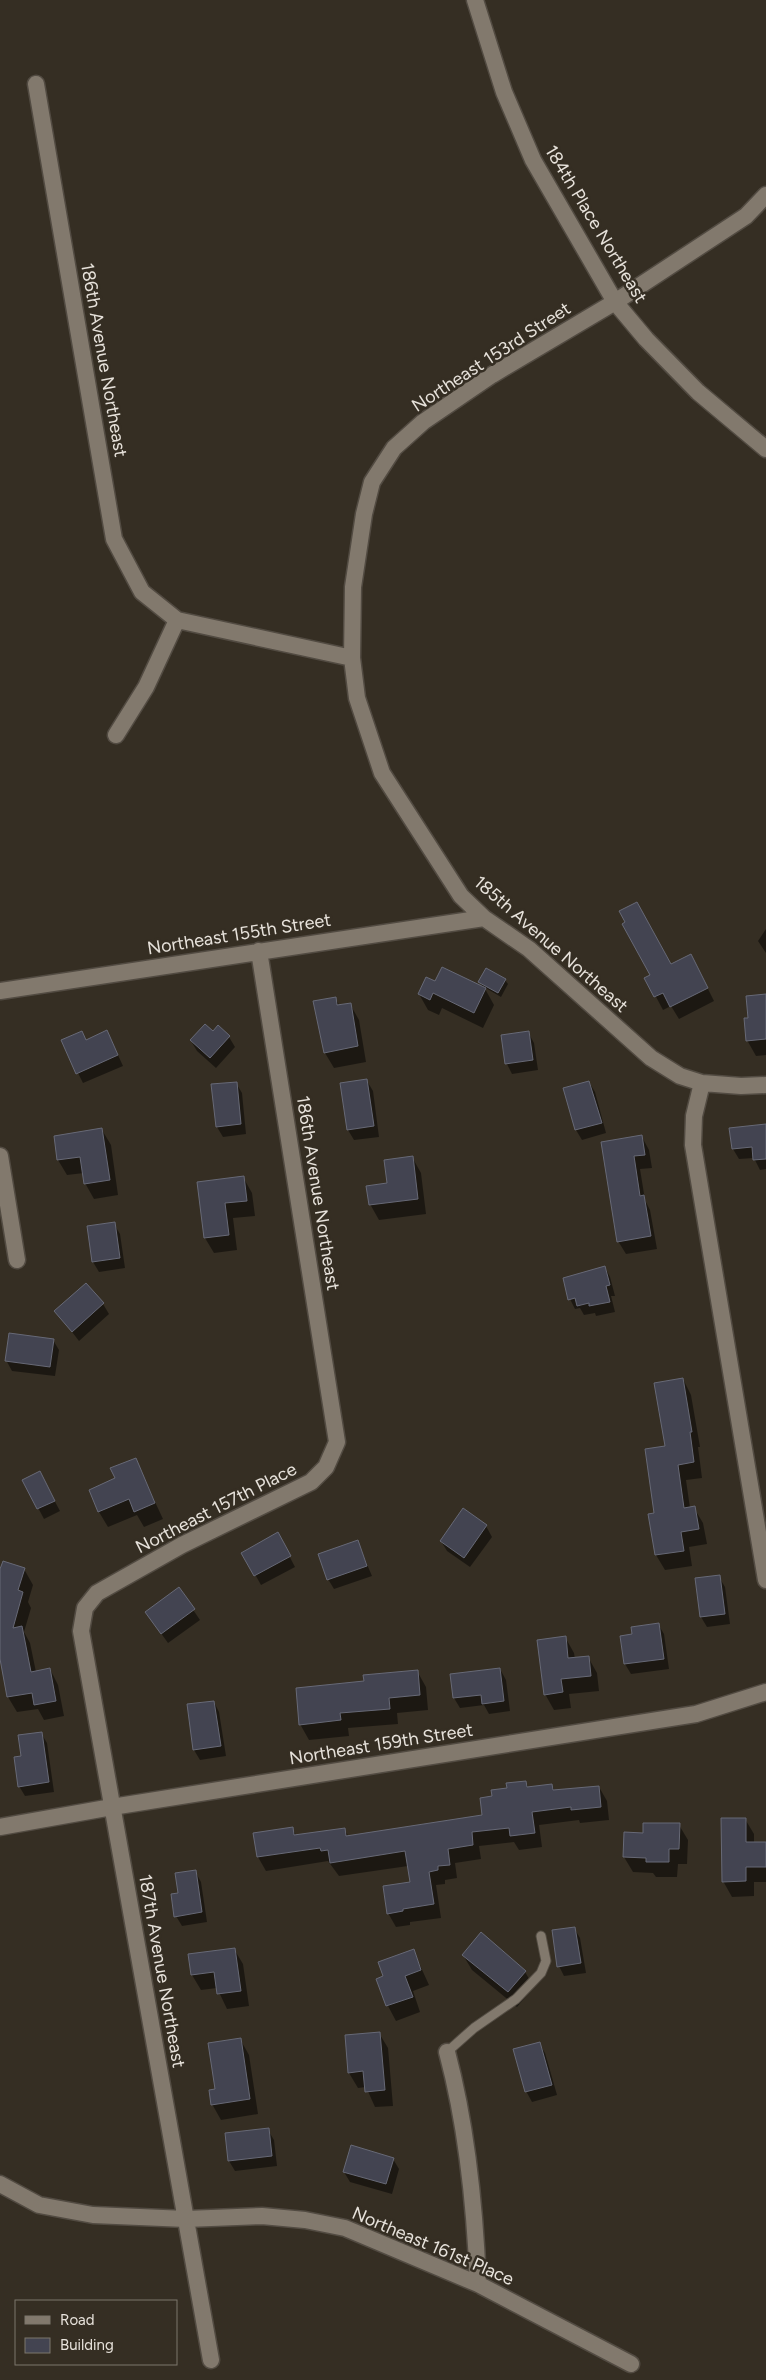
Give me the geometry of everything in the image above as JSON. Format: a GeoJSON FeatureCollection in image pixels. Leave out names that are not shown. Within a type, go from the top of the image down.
{"type":"FeatureCollection","features":[{"type":"Feature","properties":{"kind":"street","name":"184th Place Northeast"},"geometry":{"type":"LineString","coordinates":[[475,0],[504,92],[533,160],[615,302],[646,339],[698,392],[766,449]]}},
{"type":"Feature","properties":{"kind":"street","name":"186th Avenue Northeast"},"geometry":{"type":"LineString","coordinates":[[36,84],[114,539],[142,592],[178,620]]}},
{"type":"Feature","properties":{"kind":"street","name":"Northeast 153rd Street"},"geometry":{"type":"LineString","coordinates":[[352,658],[353,587],[364,514],[372,482],[394,448],[423,422],[492,375],[615,302],[746,216],[766,195]]}},
{"type":"Feature","properties":{"kind":"street"},"geometry":{"type":"LineString","coordinates":[[116,735],[146,687],[178,620],[352,658]]}},
{"type":"Feature","properties":{"kind":"street","name":"185th Avenue Northeast"},"geometry":{"type":"LineString","coordinates":[[352,658],[357,698],[382,773],[461,896],[484,918],[529,949],[651,1058],[680,1076],[702,1084],[766,1085]]}},
{"type":"Feature","properties":{"kind":"street","name":"Northeast 155th Street"},"geometry":{"type":"LineString","coordinates":[[0,991],[484,918]]}},
{"type":"Feature","properties":{"kind":"street","name":"186th Avenue Northeast"},"geometry":{"type":"LineString","coordinates":[[259,951],[337,1442]]}},
{"type":"Feature","properties":{"kind":"street"},"geometry":{"type":"LineString","coordinates":[[702,1084],[694,1116],[693,1144],[766,1580]]}},
{"type":"Feature","properties":{"kind":"street"},"geometry":{"type":"LineString","coordinates":[[0,1156],[17,1260]]}},
{"type":"Feature","properties":{"kind":"street","name":"Northeast 157th Place"},"geometry":{"type":"LineString","coordinates":[[97,1593],[182,1545],[311,1482],[326,1468],[337,1442]]}},
{"type":"Feature","properties":{"kind":"street","name":"187th Avenue Northeast"},"geometry":{"type":"LineString","coordinates":[[97,1593],[85,1608],[81,1631],[211,2360]]}},
{"type":"Feature","properties":{"kind":"street","name":"Northeast 159th Street"},"geometry":{"type":"LineString","coordinates":[[0,1827],[112,1807],[696,1714],[766,1692]]}},
{"type":"Feature","properties":{"kind":"street"},"geometry":{"type":"LineString","coordinates":[[448,2052],[456,2086],[475,2222],[478,2284]]}},
{"type":"Feature","properties":{"kind":"street","name":"Northeast 161st Place"},"geometry":{"type":"LineString","coordinates":[[0,2184],[39,2205],[93,2215],[186,2219],[262,2216],[305,2220],[345,2228],[478,2284],[631,2364]]}},
{"type":"Feature","properties":{"kind":"lane"},"geometry":{"type":"LineString","coordinates":[[448,2052],[474,2028],[516,1999],[541,1973],[546,1961],[541,1936]]}},
{"type":"Feature","properties":{"kind":"building"},"geometry":{"type":"Polygon","coordinates":[[[637,902],[671,964],[691,954],[708,988],[670,1007],[663,993],[654,997],[644,978],[650,975],[622,924],[625,922],[619,911],[637,902]]]}},
{"type":"Feature","properties":{"kind":"building"},"geometry":{"type":"Polygon","coordinates":[[[442,967],[486,988],[474,1013],[433,993],[430,1000],[418,994],[426,977],[435,981],[442,967]]]}},
{"type":"Feature","properties":{"kind":"building"},"geometry":{"type":"Polygon","coordinates":[[[486,968],[506,979],[498,993],[478,982],[486,968]]]}},
{"type":"Feature","properties":{"kind":"building"},"geometry":{"type":"Polygon","coordinates":[[[766,994],[766,1039],[746,1041],[744,1018],[748,1018],[746,996],[766,994]]]}},
{"type":"Feature","properties":{"kind":"building"},"geometry":{"type":"Polygon","coordinates":[[[336,997],[337,1005],[351,1003],[358,1046],[324,1053],[313,1001],[336,997]]]}},
{"type":"Feature","properties":{"kind":"building"},"geometry":{"type":"Polygon","coordinates":[[[205,1024],[213,1031],[218,1025],[230,1036],[210,1058],[190,1040],[205,1024]]]}},
{"type":"Feature","properties":{"kind":"building"},"geometry":{"type":"Polygon","coordinates":[[[107,1030],[118,1055],[76,1074],[61,1040],[82,1031],[86,1040],[107,1030]]]}},
{"type":"Feature","properties":{"kind":"building"},"geometry":{"type":"Polygon","coordinates":[[[529,1031],[533,1060],[505,1064],[501,1035],[529,1031]]]}},
{"type":"Feature","properties":{"kind":"building"},"geometry":{"type":"Polygon","coordinates":[[[367,1079],[374,1126],[347,1130],[340,1083],[367,1079]]]}},
{"type":"Feature","properties":{"kind":"building"},"geometry":{"type":"Polygon","coordinates":[[[589,1081],[602,1123],[575,1130],[563,1088],[589,1081]]]}},
{"type":"Feature","properties":{"kind":"building"},"geometry":{"type":"Polygon","coordinates":[[[237,1082],[241,1124],[216,1127],[211,1084],[237,1082]]]}},
{"type":"Feature","properties":{"kind":"building"},"geometry":{"type":"Polygon","coordinates":[[[766,1124],[766,1159],[753,1160],[752,1147],[732,1149],[729,1128],[766,1124]]]}},
{"type":"Feature","properties":{"kind":"building"},"geometry":{"type":"Polygon","coordinates":[[[102,1128],[110,1180],[84,1184],[80,1157],[57,1160],[54,1136],[102,1128]]]}},
{"type":"Feature","properties":{"kind":"building"},"geometry":{"type":"Polygon","coordinates":[[[642,1135],[645,1155],[634,1156],[640,1196],[644,1195],[651,1236],[617,1242],[601,1142],[642,1135]]]}},
{"type":"Feature","properties":{"kind":"building"},"geometry":{"type":"Polygon","coordinates":[[[413,1156],[418,1199],[369,1205],[366,1186],[387,1183],[384,1160],[413,1156]]]}},
{"type":"Feature","properties":{"kind":"building"},"geometry":{"type":"Polygon","coordinates":[[[244,1176],[247,1201],[225,1203],[229,1235],[204,1238],[197,1182],[244,1176]]]}},
{"type":"Feature","properties":{"kind":"building"},"geometry":{"type":"Polygon","coordinates":[[[115,1222],[120,1258],[92,1262],[87,1226],[115,1222]]]}},
{"type":"Feature","properties":{"kind":"building"},"geometry":{"type":"Polygon","coordinates":[[[605,1266],[610,1285],[606,1286],[610,1302],[589,1306],[589,1303],[577,1306],[575,1298],[568,1300],[563,1278],[605,1266]]]}},
{"type":"Feature","properties":{"kind":"building"},"geometry":{"type":"Polygon","coordinates":[[[86,1283],[104,1303],[72,1332],[54,1311],[86,1283]]]}},
{"type":"Feature","properties":{"kind":"building"},"geometry":{"type":"Polygon","coordinates":[[[9,1333],[54,1339],[50,1367],[5,1361],[9,1333]]]}},
{"type":"Feature","properties":{"kind":"building"},"geometry":{"type":"Polygon","coordinates":[[[683,1378],[692,1432],[690,1432],[694,1462],[678,1465],[684,1508],[695,1506],[699,1529],[681,1532],[684,1551],[655,1555],[648,1514],[654,1513],[645,1449],[665,1446],[654,1383],[683,1378]]]}},
{"type":"Feature","properties":{"kind":"building"},"geometry":{"type":"Polygon","coordinates":[[[136,1458],[155,1503],[134,1512],[129,1499],[98,1512],[89,1490],[115,1478],[110,1468],[136,1458]]]}},
{"type":"Feature","properties":{"kind":"building"},"geometry":{"type":"Polygon","coordinates":[[[40,1471],[55,1501],[37,1509],[22,1480],[40,1471]]]}},
{"type":"Feature","properties":{"kind":"building"},"geometry":{"type":"Polygon","coordinates":[[[463,1508],[487,1525],[464,1558],[440,1541],[463,1508]]]}},
{"type":"Feature","properties":{"kind":"building"},"geometry":{"type":"Polygon","coordinates":[[[278,1532],[291,1556],[254,1576],[241,1553],[278,1532]]]}},
{"type":"Feature","properties":{"kind":"building"},"geometry":{"type":"Polygon","coordinates":[[[358,1540],[367,1566],[327,1580],[318,1554],[358,1540]]]}},
{"type":"Feature","properties":{"kind":"building"},"geometry":{"type":"Polygon","coordinates":[[[3,1561],[25,1568],[18,1590],[23,1592],[13,1628],[22,1626],[31,1672],[50,1668],[56,1701],[34,1705],[32,1693],[7,1697],[0,1659],[0,1569],[3,1561]]]}},
{"type":"Feature","properties":{"kind":"building"},"geometry":{"type":"Polygon","coordinates":[[[720,1575],[725,1614],[700,1617],[695,1578],[720,1575]]]}},
{"type":"Feature","properties":{"kind":"building"},"geometry":{"type":"Polygon","coordinates":[[[179,1587],[195,1609],[161,1634],[145,1612],[179,1587]]]}},
{"type":"Feature","properties":{"kind":"building"},"geometry":{"type":"Polygon","coordinates":[[[659,1623],[664,1659],[624,1664],[620,1636],[632,1634],[631,1627],[659,1623]]]}},
{"type":"Feature","properties":{"kind":"building"},"geometry":{"type":"Polygon","coordinates":[[[566,1636],[568,1658],[589,1656],[591,1676],[561,1679],[563,1692],[544,1695],[537,1640],[566,1636]]]}},
{"type":"Feature","properties":{"kind":"building"},"geometry":{"type":"Polygon","coordinates":[[[500,1668],[504,1701],[482,1704],[481,1695],[453,1698],[450,1674],[500,1668]]]}},
{"type":"Feature","properties":{"kind":"building"},"geometry":{"type":"Polygon","coordinates":[[[418,1670],[420,1695],[389,1698],[390,1709],[340,1713],[341,1720],[299,1725],[296,1688],[364,1681],[363,1675],[418,1670]]]}},
{"type":"Feature","properties":{"kind":"building"},"geometry":{"type":"Polygon","coordinates":[[[214,1701],[221,1746],[193,1750],[187,1704],[214,1701]]]}},
{"type":"Feature","properties":{"kind":"building"},"geometry":{"type":"Polygon","coordinates":[[[42,1732],[49,1782],[18,1787],[14,1757],[21,1756],[18,1735],[42,1732]]]}},
{"type":"Feature","properties":{"kind":"building"},"geometry":{"type":"Polygon","coordinates":[[[526,1781],[527,1787],[552,1784],[553,1790],[599,1786],[601,1807],[571,1810],[571,1807],[532,1812],[535,1833],[510,1836],[509,1828],[472,1832],[473,1845],[448,1849],[450,1865],[438,1866],[438,1870],[429,1872],[434,1904],[403,1909],[403,1911],[387,1914],[383,1886],[410,1882],[405,1851],[330,1863],[328,1850],[321,1851],[320,1848],[257,1857],[253,1833],[293,1827],[294,1835],[345,1828],[346,1836],[482,1815],[480,1798],[492,1796],[491,1790],[507,1788],[506,1783],[526,1781]]]}},
{"type":"Feature","properties":{"kind":"building"},"geometry":{"type":"Polygon","coordinates":[[[721,1818],[746,1818],[746,1842],[766,1842],[766,1867],[746,1867],[746,1881],[722,1882],[721,1818]]]}},
{"type":"Feature","properties":{"kind":"building"},"geometry":{"type":"Polygon","coordinates":[[[643,1823],[680,1823],[679,1849],[669,1849],[669,1862],[646,1862],[646,1858],[623,1857],[624,1832],[643,1833],[643,1823]]]}},
{"type":"Feature","properties":{"kind":"building"},"geometry":{"type":"Polygon","coordinates":[[[196,1870],[202,1912],[174,1917],[171,1894],[178,1893],[175,1873],[196,1870]]]}},
{"type":"Feature","properties":{"kind":"building"},"geometry":{"type":"Polygon","coordinates":[[[575,1927],[581,1963],[557,1967],[552,1930],[575,1927]]]}},
{"type":"Feature","properties":{"kind":"building"},"geometry":{"type":"Polygon","coordinates":[[[481,1932],[526,1971],[508,1992],[462,1955],[481,1932]]]}},
{"type":"Feature","properties":{"kind":"building"},"geometry":{"type":"Polygon","coordinates":[[[235,1948],[241,1991],[217,1994],[214,1972],[191,1975],[188,1954],[235,1948]]]}},
{"type":"Feature","properties":{"kind":"building"},"geometry":{"type":"Polygon","coordinates":[[[414,1949],[421,1970],[405,1976],[413,1997],[386,2006],[376,1979],[383,1976],[378,1962],[414,1949]]]}},
{"type":"Feature","properties":{"kind":"building"},"geometry":{"type":"Polygon","coordinates":[[[380,2032],[385,2090],[365,2092],[363,2071],[348,2073],[345,2035],[380,2032]]]}},
{"type":"Feature","properties":{"kind":"building"},"geometry":{"type":"Polygon","coordinates":[[[241,2038],[250,2099],[211,2105],[209,2090],[215,2089],[208,2043],[241,2038]]]}},
{"type":"Feature","properties":{"kind":"building"},"geometry":{"type":"Polygon","coordinates":[[[540,2042],[552,2085],[525,2092],[513,2049],[540,2042]]]}},
{"type":"Feature","properties":{"kind":"building"},"geometry":{"type":"Polygon","coordinates":[[[269,2128],[272,2156],[228,2161],[225,2133],[269,2128]]]}},
{"type":"Feature","properties":{"kind":"building"},"geometry":{"type":"Polygon","coordinates":[[[351,2145],[394,2158],[386,2184],[343,2172],[351,2145]]]}}]}
